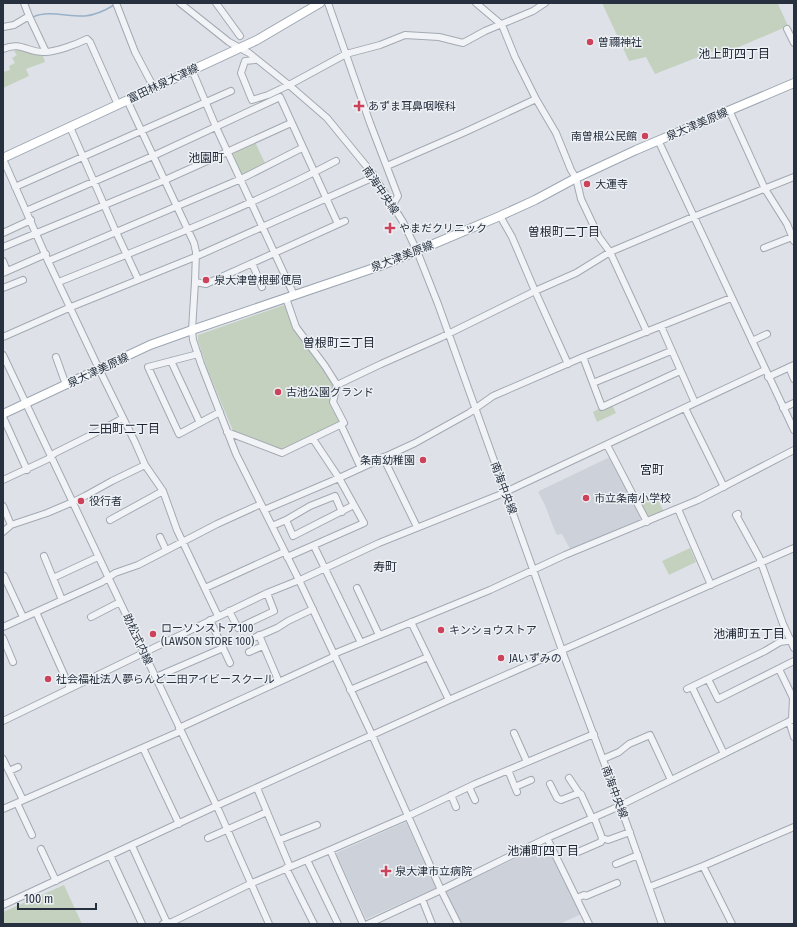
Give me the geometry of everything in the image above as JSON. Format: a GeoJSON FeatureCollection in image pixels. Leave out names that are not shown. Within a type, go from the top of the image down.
{"type":"FeatureCollection","features":[{"type":"Feature","properties":{"kind":"main road","name":"富田林泉大津線"},"geometry":{"type":"LineString","coordinates":[[3,159],[240,48],[281,27],[320,3]]}},
{"type":"Feature","properties":{"kind":"main road","name":"泉大津美原線"},"geometry":{"type":"LineString","coordinates":[[3,415],[150,346],[417,251],[500,216],[576,178],[658,140],[794,83]]}},
{"type":"Feature","properties":{"kind":"street"},"geometry":{"type":"LineString","coordinates":[[24,3],[46,52]]}},
{"type":"Feature","properties":{"kind":"street"},"geometry":{"type":"LineString","coordinates":[[180,3],[228,42],[240,48]]}},
{"type":"Feature","properties":{"kind":"street"},"geometry":{"type":"LineString","coordinates":[[216,3],[240,36]]}},
{"type":"Feature","properties":{"kind":"street"},"geometry":{"type":"LineString","coordinates":[[328,3],[398,196],[392,206]]}},
{"type":"Feature","properties":{"kind":"street"},"geometry":{"type":"LineString","coordinates":[[476,3],[502,24],[515,57],[536,99],[556,133],[571,170],[576,178],[581,199],[599,237],[610,252],[647,332]]}},
{"type":"Feature","properties":{"kind":"street"},"geometry":{"type":"LineString","coordinates":[[252,100],[268,95],[289,85],[346,54],[380,45],[405,34],[439,37],[463,43],[485,31],[533,11],[546,3]]}},
{"type":"Feature","properties":{"kind":"street"},"geometry":{"type":"LineString","coordinates":[[116,4],[135,52],[154,88]]}},
{"type":"Feature","properties":{"kind":"street"},"geometry":{"type":"LineString","coordinates":[[3,27],[14,26],[30,18]]}},
{"type":"Feature","properties":{"kind":"street"},"geometry":{"type":"LineString","coordinates":[[787,29],[794,43]]}},
{"type":"Feature","properties":{"kind":"street"},"geometry":{"type":"LineString","coordinates":[[3,49],[16,45],[34,52],[46,52],[79,43],[87,39],[90,42],[118,105]]}},
{"type":"Feature","properties":{"kind":"street","name":"南海中央線"},"geometry":{"type":"LineString","coordinates":[[240,48],[289,85],[327,118],[374,177],[403,222],[417,251],[449,333],[475,410],[630,832],[662,924]]}},
{"type":"Feature","properties":{"kind":"street"},"geometry":{"type":"LineString","coordinates":[[255,60],[245,61],[242,73],[256,108]]}},
{"type":"Feature","properties":{"kind":"street"},"geometry":{"type":"LineString","coordinates":[[192,70],[216,127],[274,253],[290,296],[296,327],[337,385],[333,402],[344,424],[282,453],[227,432]]}},
{"type":"Feature","properties":{"kind":"street"},"geometry":{"type":"LineString","coordinates":[[15,187],[231,91]]}},
{"type":"Feature","properties":{"kind":"street"},"geometry":{"type":"LineString","coordinates":[[26,210],[153,156],[280,98],[338,224]]}},
{"type":"Feature","properties":{"kind":"street"},"geometry":{"type":"LineString","coordinates":[[386,166],[536,99]]}},
{"type":"Feature","properties":{"kind":"street"},"geometry":{"type":"LineString","coordinates":[[127,100],[194,243],[196,252],[192,330],[198,354],[227,432],[236,454],[299,580],[372,735],[457,924]]}},
{"type":"Feature","properties":{"kind":"street"},"geometry":{"type":"LineString","coordinates":[[729,110],[766,189],[793,239],[764,248]]}},
{"type":"Feature","properties":{"kind":"street"},"geometry":{"type":"LineString","coordinates":[[3,247],[165,180],[291,123]]}},
{"type":"Feature","properties":{"kind":"street"},"geometry":{"type":"LineString","coordinates":[[70,127],[138,280]]}},
{"type":"Feature","properties":{"kind":"street"},"geometry":{"type":"LineString","coordinates":[[658,140],[794,430]]}},
{"type":"Feature","properties":{"kind":"street"},"geometry":{"type":"LineString","coordinates":[[3,262],[5,272],[116,232],[240,178],[302,148]]}},
{"type":"Feature","properties":{"kind":"street"},"geometry":{"type":"LineString","coordinates":[[3,159],[47,257],[145,465],[163,491],[183,542],[218,616]]}},
{"type":"Feature","properties":{"kind":"street"},"geometry":{"type":"LineString","coordinates":[[59,282],[188,230],[251,202],[336,161]]}},
{"type":"Feature","properties":{"kind":"street"},"geometry":{"type":"LineString","coordinates":[[3,337],[71,307],[263,228],[374,177]]}},
{"type":"Feature","properties":{"kind":"street"},"geometry":{"type":"LineString","coordinates":[[337,385],[576,273],[610,252],[693,216],[794,177]]}},
{"type":"Feature","properties":{"kind":"street"},"geometry":{"type":"LineString","coordinates":[[500,216],[512,237],[568,364]]}},
{"type":"Feature","properties":{"kind":"street"},"geometry":{"type":"LineString","coordinates":[[3,233],[31,220]]}},
{"type":"Feature","properties":{"kind":"street"},"geometry":{"type":"LineString","coordinates":[[195,282],[206,284],[345,221]]}},
{"type":"Feature","properties":{"kind":"street"},"geometry":{"type":"LineString","coordinates":[[252,263],[262,287]]}},
{"type":"Feature","properties":{"kind":"street"},"geometry":{"type":"LineString","coordinates":[[3,288],[22,280]]}},
{"type":"Feature","properties":{"kind":"street"},"geometry":{"type":"LineString","coordinates":[[3,627],[183,542],[263,507],[339,478],[415,443],[475,410],[493,396],[583,357],[731,298]]}},
{"type":"Feature","properties":{"kind":"street"},"geometry":{"type":"LineString","coordinates":[[660,326],[695,403]]}},
{"type":"Feature","properties":{"kind":"street"},"geometry":{"type":"LineString","coordinates":[[752,340],[767,334]]}},
{"type":"Feature","properties":{"kind":"street"},"geometry":{"type":"LineString","coordinates":[[593,383],[671,351]]}},
{"type":"Feature","properties":{"kind":"street"},"geometry":{"type":"LineString","coordinates":[[198,354],[148,367],[179,434],[220,412]]}},
{"type":"Feature","properties":{"kind":"street","name":"助松式内線"},"geometry":{"type":"LineString","coordinates":[[3,355],[156,677],[252,883],[269,924]]}},
{"type":"Feature","properties":{"kind":"street"},"geometry":{"type":"LineString","coordinates":[[56,357],[66,385]]}},
{"type":"Feature","properties":{"kind":"street"},"geometry":{"type":"LineString","coordinates":[[583,357],[602,407],[680,371]]}},
{"type":"Feature","properties":{"kind":"street"},"geometry":{"type":"LineString","coordinates":[[170,361],[200,423]]}},
{"type":"Feature","properties":{"kind":"street"},"geometry":{"type":"LineString","coordinates":[[768,376],[791,366],[794,379]]}},
{"type":"Feature","properties":{"kind":"street"},"geometry":{"type":"LineString","coordinates":[[3,721],[267,593],[379,543],[506,492],[765,370]]}},
{"type":"Feature","properties":{"kind":"street"},"geometry":{"type":"LineString","coordinates":[[783,408],[794,403]]}},
{"type":"Feature","properties":{"kind":"street"},"geometry":{"type":"LineString","coordinates":[[685,408],[724,487]]}},
{"type":"Feature","properties":{"kind":"street"},"geometry":{"type":"LineString","coordinates":[[3,415],[27,470]]}},
{"type":"Feature","properties":{"kind":"street"},"geometry":{"type":"LineString","coordinates":[[3,480],[27,470],[51,457],[55,453],[123,418]]}},
{"type":"Feature","properties":{"kind":"street"},"geometry":{"type":"LineString","coordinates":[[341,425],[361,468]]}},
{"type":"Feature","properties":{"kind":"street"},"geometry":{"type":"LineString","coordinates":[[205,588],[286,554],[314,546],[364,523],[339,478],[313,439]]}},
{"type":"Feature","properties":{"kind":"street"},"geometry":{"type":"LineString","coordinates":[[607,445],[647,522]]}},
{"type":"Feature","properties":{"kind":"street"},"geometry":{"type":"LineString","coordinates":[[3,809],[143,748],[331,658],[336,653],[490,590],[565,555],[678,509],[724,487],[794,450]]}},
{"type":"Feature","properties":{"kind":"street"},"geometry":{"type":"LineString","coordinates":[[383,457],[417,527]]}},
{"type":"Feature","properties":{"kind":"street"},"geometry":{"type":"LineString","coordinates":[[3,532],[11,525],[47,513],[73,502],[145,465]]}},
{"type":"Feature","properties":{"kind":"street"},"geometry":{"type":"LineString","coordinates":[[110,520],[163,491]]}},
{"type":"Feature","properties":{"kind":"street"},"geometry":{"type":"LineString","coordinates":[[272,526],[286,520],[310,506],[335,496],[342,512]]}},
{"type":"Feature","properties":{"kind":"street"},"geometry":{"type":"LineString","coordinates":[[3,506],[11,525]]}},
{"type":"Feature","properties":{"kind":"street"},"geometry":{"type":"LineString","coordinates":[[286,520],[293,536],[354,506]]}},
{"type":"Feature","properties":{"kind":"street"},"geometry":{"type":"LineString","coordinates":[[678,509],[711,585]]}},
{"type":"Feature","properties":{"kind":"street"},"geometry":{"type":"LineString","coordinates":[[738,514],[736,516],[761,563],[783,624],[792,640],[794,648]]}},
{"type":"Feature","properties":{"kind":"street"},"geometry":{"type":"LineString","coordinates":[[160,537],[166,550]]}},
{"type":"Feature","properties":{"kind":"street"},"geometry":{"type":"LineString","coordinates":[[314,546],[361,643]]}},
{"type":"Feature","properties":{"kind":"street"},"geometry":{"type":"LineString","coordinates":[[3,905],[449,700],[794,548]]}},
{"type":"Feature","properties":{"kind":"street"},"geometry":{"type":"LineString","coordinates":[[44,556],[62,600]]}},
{"type":"Feature","properties":{"kind":"street"},"geometry":{"type":"LineString","coordinates":[[53,578],[98,557]]}},
{"type":"Feature","properties":{"kind":"street"},"geometry":{"type":"LineString","coordinates":[[4,576],[23,617]]}},
{"type":"Feature","properties":{"kind":"street"},"geometry":{"type":"LineString","coordinates":[[357,588],[379,635]]}},
{"type":"Feature","properties":{"kind":"street"},"geometry":{"type":"LineString","coordinates":[[229,611],[238,628],[274,611],[267,593]]}},
{"type":"Feature","properties":{"kind":"street"},"geometry":{"type":"LineString","coordinates":[[91,617],[120,602]]}},
{"type":"Feature","properties":{"kind":"street"},"geometry":{"type":"LineString","coordinates":[[279,682],[258,636],[313,610]]}},
{"type":"Feature","properties":{"kind":"street"},"geometry":{"type":"LineString","coordinates":[[36,612],[70,688]]}},
{"type":"Feature","properties":{"kind":"street"},"geometry":{"type":"LineString","coordinates":[[210,620],[230,663]]}},
{"type":"Feature","properties":{"kind":"street"},"geometry":{"type":"LineString","coordinates":[[411,622],[449,700]]}},
{"type":"Feature","properties":{"kind":"street"},"geometry":{"type":"LineString","coordinates":[[3,638],[13,662]]}},
{"type":"Feature","properties":{"kind":"street"},"geometry":{"type":"LineString","coordinates":[[724,754],[690,688],[780,642],[792,640]]}},
{"type":"Feature","properties":{"kind":"street"},"geometry":{"type":"LineString","coordinates":[[249,652],[263,646]]}},
{"type":"Feature","properties":{"kind":"street"},"geometry":{"type":"LineString","coordinates":[[156,677],[223,648]]}},
{"type":"Feature","properties":{"kind":"street"},"geometry":{"type":"LineString","coordinates":[[350,690],[428,657]]}},
{"type":"Feature","properties":{"kind":"street"},"geometry":{"type":"LineString","coordinates":[[708,679],[718,699],[794,661]]}},
{"type":"Feature","properties":{"kind":"street"},"geometry":{"type":"LineString","coordinates":[[778,669],[793,698],[792,720],[794,738]]}},
{"type":"Feature","properties":{"kind":"street"},"geometry":{"type":"LineString","coordinates":[[368,924],[547,838],[620,805],[792,720]]}},
{"type":"Feature","properties":{"kind":"street"},"geometry":{"type":"LineString","coordinates":[[514,733],[527,762]]}},
{"type":"Feature","properties":{"kind":"street"},"geometry":{"type":"LineString","coordinates":[[132,846],[165,924],[288,867],[408,816],[469,786],[594,734]]}},
{"type":"Feature","properties":{"kind":"street"},"geometry":{"type":"LineString","coordinates":[[603,759],[619,752],[629,744],[650,735],[671,780]]}},
{"type":"Feature","properties":{"kind":"street"},"geometry":{"type":"LineString","coordinates":[[143,748],[179,824]]}},
{"type":"Feature","properties":{"kind":"street"},"geometry":{"type":"LineString","coordinates":[[3,758],[32,835]]}},
{"type":"Feature","properties":{"kind":"street"},"geometry":{"type":"LineString","coordinates":[[8,771],[18,767]]}},
{"type":"Feature","properties":{"kind":"street"},"geometry":{"type":"LineString","coordinates":[[508,770],[516,789],[531,780]]}},
{"type":"Feature","properties":{"kind":"street"},"geometry":{"type":"LineString","coordinates":[[569,778],[581,794],[602,838],[608,840],[630,832]]}},
{"type":"Feature","properties":{"kind":"street"},"geometry":{"type":"LineString","coordinates":[[550,784],[557,798],[561,800],[579,793]]}},
{"type":"Feature","properties":{"kind":"street"},"geometry":{"type":"LineString","coordinates":[[469,786],[475,800]]}},
{"type":"Feature","properties":{"kind":"street"},"geometry":{"type":"LineString","coordinates":[[257,788],[279,840],[288,867],[314,924]]}},
{"type":"Feature","properties":{"kind":"street"},"geometry":{"type":"LineString","coordinates":[[451,795],[456,807]]}},
{"type":"Feature","properties":{"kind":"street"},"geometry":{"type":"LineString","coordinates":[[208,838],[267,812]]}},
{"type":"Feature","properties":{"kind":"street"},"geometry":{"type":"LineString","coordinates":[[279,840],[317,825]]}},
{"type":"Feature","properties":{"kind":"street"},"geometry":{"type":"LineString","coordinates":[[649,887],[703,866],[794,827]]}},
{"type":"Feature","properties":{"kind":"street"},"geometry":{"type":"LineString","coordinates":[[547,838],[589,924]]}},
{"type":"Feature","properties":{"kind":"street"},"geometry":{"type":"LineString","coordinates":[[578,852],[601,842],[602,838]]}},
{"type":"Feature","properties":{"kind":"street"},"geometry":{"type":"LineString","coordinates":[[41,849],[56,881]]}},
{"type":"Feature","properties":{"kind":"street"},"geometry":{"type":"LineString","coordinates":[[330,850],[363,924]]}},
{"type":"Feature","properties":{"kind":"street"},"geometry":{"type":"LineString","coordinates":[[616,864],[638,855]]}},
{"type":"Feature","properties":{"kind":"street"},"geometry":{"type":"LineString","coordinates":[[110,856],[142,924]]}},
{"type":"Feature","properties":{"kind":"street"},"geometry":{"type":"LineString","coordinates":[[307,860],[338,924]]}},
{"type":"Feature","properties":{"kind":"street"},"geometry":{"type":"LineString","coordinates":[[703,866],[732,924]]}},
{"type":"Feature","properties":{"kind":"street"},"geometry":{"type":"LineString","coordinates":[[577,898],[584,895],[586,896],[617,883]]}},
{"type":"Feature","properties":{"kind":"street"},"geometry":{"type":"LineString","coordinates":[[422,899],[432,924]]}},
{"type":"Feature","properties":{"kind":"shaded area","name":"市立条南小学校"},"geometry":{"type":"Polygon","coordinates":[[[610,457],[642,521],[571,551],[562,534],[557,535],[538,492],[610,457]]]}},
{"type":"Feature","properties":{"kind":"shaded area","name":"泉大津市立病院"},"geometry":{"type":"Polygon","coordinates":[[[406,822],[436,888],[366,919],[336,853],[406,822]]]}},
{"type":"Feature","properties":{"kind":"shaded area"},"geometry":{"type":"Polygon","coordinates":[[[544,845],[548,846],[581,914],[560,924],[461,924],[446,894],[447,891],[544,845]]]}},
{"type":"Feature","properties":{"kind":"green space"},"geometry":{"type":"Polygon","coordinates":[[[602,3],[780,3],[778,4],[788,26],[718,56],[716,50],[655,74],[646,57],[629,61],[602,3]]]}},
{"type":"Feature","properties":{"kind":"green space"},"geometry":{"type":"Polygon","coordinates":[[[20,49],[43,56],[45,62],[26,69],[29,76],[3,88],[3,72],[10,70],[9,66],[15,63],[12,58],[17,55],[14,51],[20,49]]]}},
{"type":"Feature","properties":{"kind":"green space"},"geometry":{"type":"Polygon","coordinates":[[[255,142],[265,163],[244,175],[241,175],[233,153],[255,142]]]}},
{"type":"Feature","properties":{"kind":"green space"},"geometry":{"type":"Polygon","coordinates":[[[287,304],[294,328],[333,384],[334,389],[331,402],[341,422],[282,450],[233,431],[208,371],[198,341],[198,335],[287,304]]]}},
{"type":"Feature","properties":{"kind":"green space"},"geometry":{"type":"Polygon","coordinates":[[[612,405],[616,413],[597,422],[593,412],[600,408],[602,410],[612,405]]]}},
{"type":"Feature","properties":{"kind":"green space"},"geometry":{"type":"Polygon","coordinates":[[[654,492],[664,512],[646,519],[636,499],[654,492]]]}},
{"type":"Feature","properties":{"kind":"green space"},"geometry":{"type":"Polygon","coordinates":[[[690,548],[696,562],[669,575],[662,561],[690,548]]]}},
{"type":"Feature","properties":{"kind":"green space"},"geometry":{"type":"Polygon","coordinates":[[[64,885],[82,924],[3,924],[3,912],[64,885]]]}},
{"type":"Feature","properties":{"kind":"waterway"},"geometry":{"type":"LineString","coordinates":[[33,17],[45,14],[85,16],[108,9],[114,5]]}},
{"type":"Feature","properties":{"kind":"waterway"},"geometry":{"type":"LineString","coordinates":[[3,30],[14,28]]}},
{"type":"Feature","properties":{"kind":"place","name":"曽禰神社"},"geometry":{"type":"Point","coordinates":[590,42]}},
{"type":"Feature","properties":{"kind":"place","name":"あずま耳鼻咽喉科"},"geometry":{"type":"Point","coordinates":[359,106]}},
{"type":"Feature","properties":{"kind":"place","name":"南曽根公民館"},"geometry":{"type":"Point","coordinates":[645,136]}},
{"type":"Feature","properties":{"kind":"place","name":"大運寺"},"geometry":{"type":"Point","coordinates":[587,184]}},
{"type":"Feature","properties":{"kind":"place","name":"やまだクリニック"},"geometry":{"type":"Point","coordinates":[390,228]}},
{"type":"Feature","properties":{"kind":"place","name":"泉大津曽根郵便局"},"geometry":{"type":"Point","coordinates":[206,280]}},
{"type":"Feature","properties":{"kind":"place","name":"古池公園グランド"},"geometry":{"type":"Point","coordinates":[278,392]}},
{"type":"Feature","properties":{"kind":"place","name":"条南幼稚園"},"geometry":{"type":"Point","coordinates":[423,460]}},
{"type":"Feature","properties":{"kind":"place","name":"市立条南小学校"},"geometry":{"type":"Point","coordinates":[586,498]}},
{"type":"Feature","properties":{"kind":"place","name":"役行者"},"geometry":{"type":"Point","coordinates":[81,501]}},
{"type":"Feature","properties":{"kind":"place","name":"キンショウストア"},"geometry":{"type":"Point","coordinates":[441,630]}},
{"type":"Feature","properties":{"kind":"place","name":"ローソンストア100 (LAWSON STORE 100)"},"geometry":{"type":"Point","coordinates":[153,634]}},
{"type":"Feature","properties":{"kind":"place","name":"JAいずみの"},"geometry":{"type":"Point","coordinates":[501,658]}},
{"type":"Feature","properties":{"kind":"place","name":"社会福祉法人夢らんど二田アイビースクール"},"geometry":{"type":"Point","coordinates":[48,679]}},
{"type":"Feature","properties":{"kind":"place","name":"泉大津市立病院"},"geometry":{"type":"Point","coordinates":[386,871]}},
{"type":"Feature","properties":{"kind":"district","name":"池上町四丁目"},"geometry":{"type":"Point","coordinates":[734,54]}},
{"type":"Feature","properties":{"kind":"district","name":"池園町"},"geometry":{"type":"Point","coordinates":[206,158]}},
{"type":"Feature","properties":{"kind":"district","name":"曽根町二丁目"},"geometry":{"type":"Point","coordinates":[564,232]}},
{"type":"Feature","properties":{"kind":"district","name":"曽根町三丁目"},"geometry":{"type":"Point","coordinates":[339,343]}},
{"type":"Feature","properties":{"kind":"district","name":"二田町二丁目"},"geometry":{"type":"Point","coordinates":[124,429]}},
{"type":"Feature","properties":{"kind":"district","name":"宮町"},"geometry":{"type":"Point","coordinates":[652,470]}},
{"type":"Feature","properties":{"kind":"district","name":"寿町"},"geometry":{"type":"Point","coordinates":[385,567]}},
{"type":"Feature","properties":{"kind":"district","name":"池浦町五丁目"},"geometry":{"type":"Point","coordinates":[749,634]}},
{"type":"Feature","properties":{"kind":"district","name":"池浦町四丁目"},"geometry":{"type":"Point","coordinates":[543,851]}}]}
